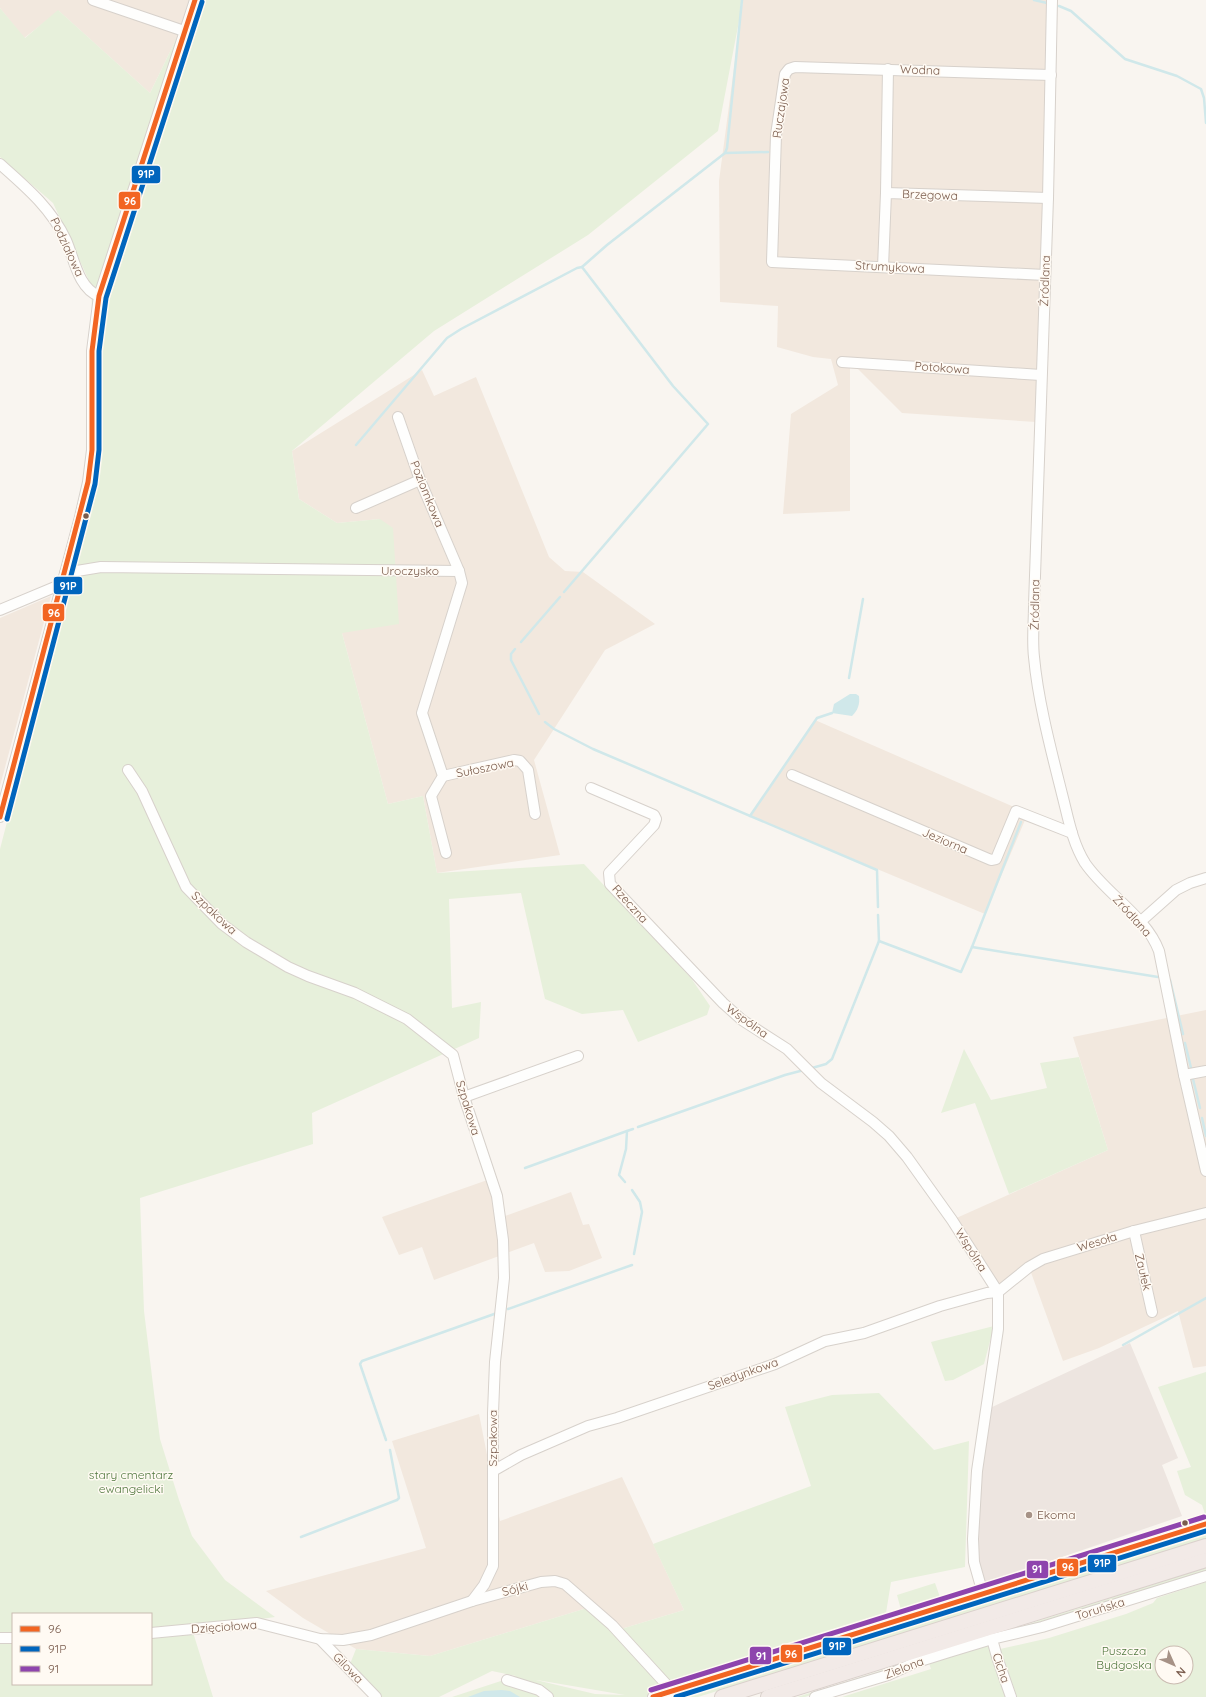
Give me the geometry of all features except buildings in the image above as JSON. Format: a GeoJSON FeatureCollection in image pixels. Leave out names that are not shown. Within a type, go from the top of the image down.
{"type":"FeatureCollection","features":[{"type":"Feature","properties":{"kind":"highway"},"geometry":{"type":"LineString","coordinates":[[722,1697],[1206,1546]]}},
{"type":"Feature","properties":{"kind":"highway"},"geometry":{"type":"LineString","coordinates":[[768,1697],[1206,1560]]}},
{"type":"Feature","properties":{"kind":"street"},"geometry":{"type":"LineString","coordinates":[[93,0],[184,31]]}},
{"type":"Feature","properties":{"kind":"street"},"geometry":{"type":"LineString","coordinates":[[0,817],[88,482],[91,456],[92,351],[99,296],[195,0]]}},
{"type":"Feature","properties":{"kind":"street","name":"Źródlana"},"geometry":{"type":"LineString","coordinates":[[1052,0],[1048,198],[1041,375],[1034,657],[1051,747],[1072,833],[1079,852],[1088,867],[1140,922],[1153,938],[1159,951],[1184,1075],[1206,1171]]}},
{"type":"Feature","properties":{"kind":"street","name":"Ruczajowa"},"geometry":{"type":"LineString","coordinates":[[773,224],[776,135],[785,74],[789,69],[795,67],[888,69]]}},
{"type":"Feature","properties":{"kind":"street","name":"Wodna"},"geometry":{"type":"LineString","coordinates":[[886,193],[888,69],[1051,75]]}},
{"type":"Feature","properties":{"kind":"street","name":"Podziałowa"},"geometry":{"type":"LineString","coordinates":[[0,164],[34,194],[52,216],[65,239],[84,283],[94,294],[99,296]]}},
{"type":"Feature","properties":{"kind":"street","name":"Brzegowa"},"geometry":{"type":"LineString","coordinates":[[883,267],[886,193],[1048,198]]}},
{"type":"Feature","properties":{"kind":"street","name":"Strumykowa"},"geometry":{"type":"LineString","coordinates":[[773,224],[772,262],[1045,275]]}},
{"type":"Feature","properties":{"kind":"street","name":"Potokowa"},"geometry":{"type":"LineString","coordinates":[[842,362],[1041,375]]}},
{"type":"Feature","properties":{"kind":"street","name":"Poziomkowa"},"geometry":{"type":"LineString","coordinates":[[398,417],[420,480],[459,571]]}},
{"type":"Feature","properties":{"kind":"street"},"geometry":{"type":"LineString","coordinates":[[356,508],[420,480]]}},
{"type":"Feature","properties":{"kind":"street","name":"Uroczysko"},"geometry":{"type":"LineString","coordinates":[[65,573],[101,568],[459,571]]}},
{"type":"Feature","properties":{"kind":"street"},"geometry":{"type":"LineString","coordinates":[[446,853],[431,796],[442,776],[422,713],[462,583],[459,571]]}},
{"type":"Feature","properties":{"kind":"street"},"geometry":{"type":"LineString","coordinates":[[1,612],[62,584]]}},
{"type":"Feature","properties":{"kind":"street","name":"Sułoszowa"},"geometry":{"type":"LineString","coordinates":[[442,776],[514,760],[520,761],[528,770],[535,814]]}},
{"type":"Feature","properties":{"kind":"street","name":"Szpakowa"},"geometry":{"type":"LineString","coordinates":[[128,770],[142,790],[186,886],[222,924],[246,942],[288,967],[355,993],[407,1019],[453,1055],[464,1097],[497,1196],[503,1240],[504,1278],[495,1362],[493,1413],[493,1566],[484,1585],[472,1601]]}},
{"type":"Feature","properties":{"kind":"street","name":"Jeziorna"},"geometry":{"type":"LineString","coordinates":[[792,775],[991,860],[996,859],[1016,811],[1072,833]]}},
{"type":"Feature","properties":{"kind":"street","name":"Rzeczna"},"geometry":{"type":"LineString","coordinates":[[591,788],[654,815],[656,819],[654,825],[610,872],[610,884],[723,1003]]}},
{"type":"Feature","properties":{"kind":"street"},"geometry":{"type":"LineString","coordinates":[[1140,922],[1176,890],[1190,883],[1206,878]]}},
{"type":"Feature","properties":{"kind":"street","name":"Wspólna"},"geometry":{"type":"LineString","coordinates":[[723,1003],[742,1020],[787,1049],[821,1083],[873,1122],[889,1136],[907,1157],[952,1220],[998,1292],[999,1311],[997,1336],[977,1471],[973,1540],[974,1562],[983,1594]]}},
{"type":"Feature","properties":{"kind":"street"},"geometry":{"type":"LineString","coordinates":[[464,1097],[578,1056]]}},
{"type":"Feature","properties":{"kind":"street"},"geometry":{"type":"LineString","coordinates":[[1184,1075],[1206,1071]]}},
{"type":"Feature","properties":{"kind":"street","name":"Wesoła"},"geometry":{"type":"LineString","coordinates":[[998,1292],[1029,1267],[1044,1259],[1134,1231],[1206,1213]]}},
{"type":"Feature","properties":{"kind":"street","name":"Zaułek"},"geometry":{"type":"LineString","coordinates":[[1134,1231],[1152,1312]]}},
{"type":"Feature","properties":{"kind":"street","name":"Seledynkowa"},"geometry":{"type":"LineString","coordinates":[[494,1471],[520,1455],[588,1426],[617,1418],[775,1364],[825,1340],[864,1333],[940,1306],[987,1293],[998,1292]]}},
{"type":"Feature","properties":{"kind":"street"},"geometry":{"type":"LineString","coordinates":[[653,1697],[1206,1524]]}},
{"type":"Feature","properties":{"kind":"street","name":"Toruńska"},"geometry":{"type":"LineString","coordinates":[[992,1639],[1042,1627],[1206,1576]]}},
{"type":"Feature","properties":{"kind":"street","name":"Sójki"},"geometry":{"type":"LineString","coordinates":[[320,1639],[343,1640],[371,1635],[472,1601],[541,1582],[555,1581],[565,1584],[612,1625],[666,1684],[670,1692]]}},
{"type":"Feature","properties":{"kind":"street","name":"Dzięciołowa"},"geometry":{"type":"LineString","coordinates":[[152,1633],[257,1623],[320,1639]]}},
{"type":"Feature","properties":{"kind":"street"},"geometry":{"type":"LineString","coordinates":[[0,1638],[12,1638]]}},
{"type":"Feature","properties":{"kind":"street","name":"Gilowa"},"geometry":{"type":"LineString","coordinates":[[320,1639],[376,1697]]}},
{"type":"Feature","properties":{"kind":"street","name":"Zielona"},"geometry":{"type":"LineString","coordinates":[[814,1697],[888,1675],[914,1663],[992,1639]]}},
{"type":"Feature","properties":{"kind":"street","name":"Cicha"},"geometry":{"type":"LineString","coordinates":[[992,1639],[1011,1697]]}},
{"type":"Feature","properties":{"kind":"street"},"geometry":{"type":"LineString","coordinates":[[507,1680],[539,1690],[548,1697]]}},
{"type":"Feature","properties":{"kind":"shaded area"},"geometry":{"type":"Polygon","coordinates":[[[0,0],[195,0],[150,93],[59,11],[24,38],[0,8],[0,0]]]}},
{"type":"Feature","properties":{"kind":"shaded area"},"geometry":{"type":"Polygon","coordinates":[[[743,0],[1049,0],[1036,422],[902,413],[850,361],[850,511],[783,514],[791,414],[838,385],[831,359],[813,357],[777,347],[778,306],[720,302],[719,181],[743,0]]]}},
{"type":"Feature","properties":{"kind":"shaded area"},"geometry":{"type":"Polygon","coordinates":[[[422,370],[434,396],[476,377],[549,557],[565,571],[583,572],[655,624],[605,650],[534,760],[560,855],[437,873],[423,796],[388,804],[342,633],[380,519],[337,523],[299,499],[292,451],[422,370]]]}},
{"type":"Feature","properties":{"kind":"shaded area"},"geometry":{"type":"Polygon","coordinates":[[[51,596],[0,786],[0,618],[51,596]]]}},
{"type":"Feature","properties":{"kind":"shaded area"},"geometry":{"type":"Polygon","coordinates":[[[815,720],[1028,813],[985,914],[750,816],[815,720]]]}},
{"type":"Feature","properties":{"kind":"shaded area"},"geometry":{"type":"Polygon","coordinates":[[[1206,1010],[1206,1366],[1193,1368],[1178,1311],[1099,1348],[1063,1361],[1029,1267],[998,1292],[952,1220],[1108,1150],[1073,1037],[1206,1010]]]}},
{"type":"Feature","properties":{"kind":"shaded area"},"geometry":{"type":"Polygon","coordinates":[[[496,1177],[505,1216],[571,1192],[583,1225],[589,1224],[602,1258],[569,1271],[545,1272],[534,1243],[434,1280],[422,1247],[399,1255],[382,1217],[496,1177]]]}},
{"type":"Feature","properties":{"kind":"shaded area"},"geometry":{"type":"Polygon","coordinates":[[[1130,1343],[1178,1458],[1162,1465],[1182,1516],[980,1585],[973,1539],[990,1408],[1130,1343]]]}},
{"type":"Feature","properties":{"kind":"shaded area"},"geometry":{"type":"Polygon","coordinates":[[[479,1414],[500,1521],[622,1477],[684,1610],[611,1632],[587,1608],[430,1656],[356,1649],[303,1618],[266,1591],[426,1548],[392,1441],[479,1414]]]}},
{"type":"Feature","properties":{"kind":"green space","name":"stary cmentarz ewangelicki"},"geometry":{"type":"Polygon","coordinates":[[[195,0],[743,0],[718,131],[588,235],[434,331],[292,451],[299,499],[337,523],[380,519],[393,528],[399,624],[342,633],[388,804],[423,796],[437,873],[584,864],[691,978],[710,1006],[707,1015],[638,1042],[623,1010],[582,1014],[545,999],[521,893],[449,899],[452,1008],[481,1002],[479,1038],[312,1113],[313,1144],[140,1198],[144,1311],[154,1393],[160,1439],[179,1500],[192,1536],[225,1580],[275,1617],[192,1629],[213,1697],[0,1697],[0,849],[69,583],[97,437],[91,285],[53,203],[0,157],[0,8],[25,38],[58,10],[150,93],[195,0]]]}},
{"type":"Feature","properties":{"kind":"green space"},"geometry":{"type":"Polygon","coordinates":[[[964,1049],[991,1100],[1047,1088],[1040,1063],[1079,1057],[1108,1150],[1009,1194],[975,1103],[941,1113],[964,1049]]]}},
{"type":"Feature","properties":{"kind":"green space"},"geometry":{"type":"Polygon","coordinates":[[[994,1326],[984,1364],[953,1380],[945,1381],[931,1342],[994,1326]]]}},
{"type":"Feature","properties":{"kind":"green space"},"geometry":{"type":"Polygon","coordinates":[[[1206,1372],[1206,1539],[698,1697],[452,1697],[516,1676],[492,1671],[439,1697],[382,1697],[350,1664],[356,1649],[430,1656],[587,1608],[611,1632],[684,1610],[653,1544],[811,1486],[785,1407],[832,1395],[879,1393],[934,1450],[969,1441],[965,1567],[891,1582],[886,1613],[875,1618],[901,1610],[897,1595],[935,1583],[940,1597],[1205,1514],[1202,1505],[1185,1495],[1177,1471],[1191,1467],[1158,1387],[1206,1372]],[[536,1680],[595,1694],[625,1695],[536,1680]]]}},
{"type":"Feature","properties":{"kind":"green space"},"geometry":{"type":"Polygon","coordinates":[[[1206,1568],[1206,1574],[998,1636],[805,1697],[797,1697],[1206,1568]]]}},
{"type":"Feature","properties":{"kind":"green space","name":"Puszcza Bydgoska"},"geometry":{"type":"Polygon","coordinates":[[[1206,1582],[1206,1697],[1017,1697],[1000,1649],[1049,1638],[1126,1614],[1153,1603],[1157,1598],[1206,1582]]]}},
{"type":"Feature","properties":{"kind":"green space"},"geometry":{"type":"Polygon","coordinates":[[[990,1644],[1007,1697],[842,1697],[931,1669],[929,1663],[990,1644]]]}},
{"type":"Feature","properties":{"kind":"water"},"geometry":{"type":"Polygon","coordinates":[[[850,694],[856,694],[859,696],[858,707],[852,716],[832,713],[834,704],[850,694]]]}},
{"type":"Feature","properties":{"kind":"water"},"geometry":{"type":"Polygon","coordinates":[[[484,1691],[510,1691],[520,1697],[468,1697],[484,1691]]]}},
{"type":"Feature","properties":{"kind":"waterway"},"geometry":{"type":"LineString","coordinates":[[564,592],[708,424],[673,386],[582,267],[607,245],[725,153],[727,148],[742,0]]}},
{"type":"Feature","properties":{"kind":"waterway"},"geometry":{"type":"LineString","coordinates":[[1034,0],[1047,3]]}},
{"type":"Feature","properties":{"kind":"waterway"},"geometry":{"type":"LineString","coordinates":[[1059,6],[1071,11],[1125,59],[1177,76],[1201,89],[1204,98],[1206,123]]}},
{"type":"Feature","properties":{"kind":"waterway"},"geometry":{"type":"LineString","coordinates":[[725,153],[768,152]]}},
{"type":"Feature","properties":{"kind":"waterway"},"geometry":{"type":"LineString","coordinates":[[356,445],[447,338],[461,329],[577,268],[582,267]]}},
{"type":"Feature","properties":{"kind":"waterway"},"geometry":{"type":"LineString","coordinates":[[521,642],[560,597]]}},
{"type":"Feature","properties":{"kind":"waterway"},"geometry":{"type":"LineString","coordinates":[[849,678],[863,599]]}},
{"type":"Feature","properties":{"kind":"waterway"},"geometry":{"type":"LineString","coordinates":[[515,649],[511,654],[511,660],[539,714]]}},
{"type":"Feature","properties":{"kind":"waterway"},"geometry":{"type":"LineString","coordinates":[[750,816],[817,718],[832,713]]}},
{"type":"Feature","properties":{"kind":"waterway"},"geometry":{"type":"LineString","coordinates":[[545,722],[554,729],[593,749],[877,870],[878,907]]}},
{"type":"Feature","properties":{"kind":"waterway"},"geometry":{"type":"LineString","coordinates":[[972,947],[1021,822]]}},
{"type":"Feature","properties":{"kind":"waterway"},"geometry":{"type":"LineString","coordinates":[[812,1068],[826,1064],[832,1059],[879,941],[878,915]]}},
{"type":"Feature","properties":{"kind":"waterway"},"geometry":{"type":"LineString","coordinates":[[879,941],[961,972],[972,947],[1158,977]]}},
{"type":"Feature","properties":{"kind":"waterway"},"geometry":{"type":"LineString","coordinates":[[1170,980],[1183,1034]]}},
{"type":"Feature","properties":{"kind":"waterway"},"geometry":{"type":"LineString","coordinates":[[1185,1043],[1191,1068]]}},
{"type":"Feature","properties":{"kind":"waterway"},"geometry":{"type":"LineString","coordinates":[[638,1127],[785,1075],[804,1070]]}},
{"type":"Feature","properties":{"kind":"waterway"},"geometry":{"type":"LineString","coordinates":[[1193,1079],[1200,1108]]}},
{"type":"Feature","properties":{"kind":"waterway"},"geometry":{"type":"LineString","coordinates":[[1202,1118],[1206,1136]]}},
{"type":"Feature","properties":{"kind":"waterway"},"geometry":{"type":"LineString","coordinates":[[625,1182],[619,1175],[626,1149],[627,1131],[633,1129]]}},
{"type":"Feature","properties":{"kind":"waterway"},"geometry":{"type":"LineString","coordinates":[[525,1168],[627,1131]]}},
{"type":"Feature","properties":{"kind":"waterway"},"geometry":{"type":"LineString","coordinates":[[632,1190],[640,1202],[642,1212],[634,1254]]}},
{"type":"Feature","properties":{"kind":"waterway"},"geometry":{"type":"LineString","coordinates":[[508,1309],[632,1265]]}},
{"type":"Feature","properties":{"kind":"waterway"},"geometry":{"type":"LineString","coordinates":[[1123,1345],[1206,1298]]}},
{"type":"Feature","properties":{"kind":"waterway"},"geometry":{"type":"LineString","coordinates":[[386,1440],[360,1364],[362,1361],[497,1313]]}},
{"type":"Feature","properties":{"kind":"waterway"},"geometry":{"type":"LineString","coordinates":[[301,1537],[397,1500],[399,1498],[390,1450]]}},
{"type":"Feature","properties":{"kind":"transit line","name":"96"},"geometry":{"type":"LineString","coordinates":[[0,817],[88,482],[92,450],[92,351],[99,296],[195,0]]}},
{"type":"Feature","properties":{"kind":"transit line","name":"91P"},"geometry":{"type":"LineString","coordinates":[[7,819],[95,484],[99,450],[99,351],[106,298],[202,2]]}},
{"type":"Feature","properties":{"kind":"transit line","name":"91"},"geometry":{"type":"LineString","coordinates":[[651,1690],[1204,1517]]}},
{"type":"Feature","properties":{"kind":"transit line","name":"96"},"geometry":{"type":"LineString","coordinates":[[653,1697],[1206,1524]]}},
{"type":"Feature","properties":{"kind":"transit line","name":"91P"},"geometry":{"type":"LineString","coordinates":[[676,1697],[1206,1531]]}},
{"type":"Feature","properties":{"kind":"place","name":"Ekoma"},"geometry":{"type":"Point","coordinates":[1029,1515]}}]}
